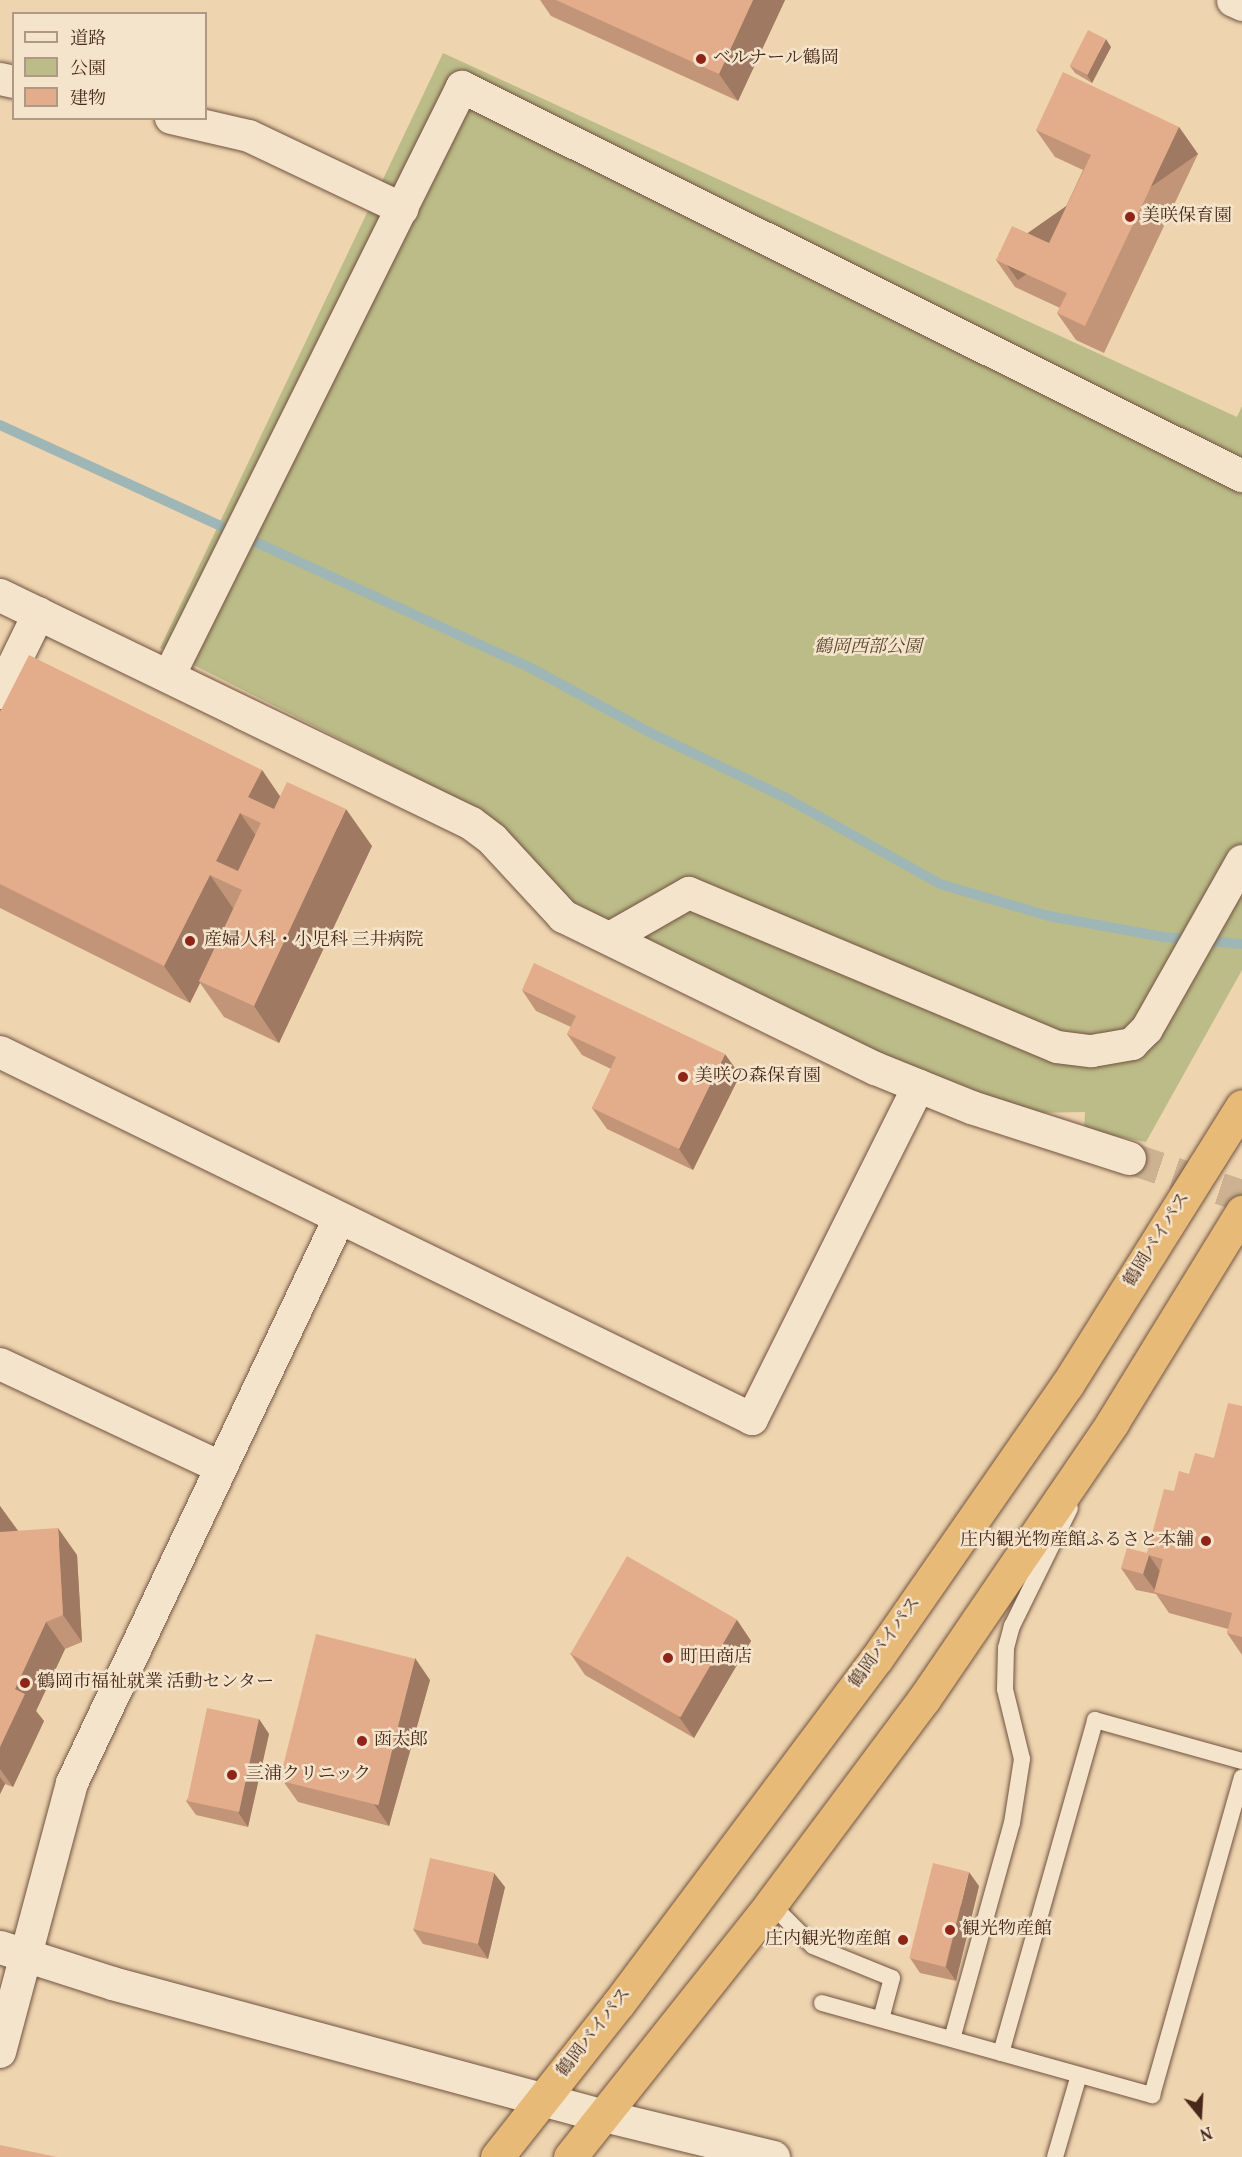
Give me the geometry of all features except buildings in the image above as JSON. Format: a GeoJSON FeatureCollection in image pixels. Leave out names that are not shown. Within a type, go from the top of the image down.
{"type":"FeatureCollection","features":[{"type":"Feature","properties":{"kind":"highway","name":"鶴岡バイパス"},"geometry":{"type":"LineString","coordinates":[[497,2157],[877,1658],[1067,1385],[1242,1106]]}},
{"type":"Feature","properties":{"kind":"highway"},"geometry":{"type":"LineString","coordinates":[[570,2157],[771,1904],[924,1699],[1112,1424],[1242,1212]]}},
{"type":"Feature","properties":{"kind":"street"},"geometry":{"type":"LineString","coordinates":[[1233,0],[1242,4]]}},
{"type":"Feature","properties":{"kind":"street"},"geometry":{"type":"LineString","coordinates":[[169,676],[462,87],[1242,476]]}},
{"type":"Feature","properties":{"kind":"street"},"geometry":{"type":"LineString","coordinates":[[180,120],[249,136],[403,209]]}},
{"type":"Feature","properties":{"kind":"street"},"geometry":{"type":"LineString","coordinates":[[0,595],[471,823],[492,839],[563,916],[970,1107],[1129,1158]]}},
{"type":"Feature","properties":{"kind":"street"},"geometry":{"type":"LineString","coordinates":[[0,693],[39,613]]}},
{"type":"Feature","properties":{"kind":"street"},"geometry":{"type":"LineString","coordinates":[[610,938],[689,893],[1058,1047],[1092,1051],[1132,1044],[1147,1029],[1242,861]]}},
{"type":"Feature","properties":{"kind":"street"},"geometry":{"type":"LineString","coordinates":[[0,1052],[752,1419],[919,1085]]}},
{"type":"Feature","properties":{"kind":"street"},"geometry":{"type":"LineString","coordinates":[[0,2052],[12,1952],[72,1783],[339,1219]]}},
{"type":"Feature","properties":{"kind":"street"},"geometry":{"type":"LineString","coordinates":[[0,1364],[220,1467]]}},
{"type":"Feature","properties":{"kind":"street"},"geometry":{"type":"LineString","coordinates":[[12,1952],[604,2116],[774,2157]]}},
{"type":"Feature","properties":{"kind":"lane"},"geometry":{"type":"LineString","coordinates":[[952,2039],[1012,1823],[1022,1759],[1005,1689],[1006,1648],[1012,1626],[1112,1424]]}},
{"type":"Feature","properties":{"kind":"lane"},"geometry":{"type":"LineString","coordinates":[[1001,2053],[1095,1720],[1242,1761]]}},
{"type":"Feature","properties":{"kind":"lane"},"geometry":{"type":"LineString","coordinates":[[822,2003],[1152,2095],[1242,1778]]}},
{"type":"Feature","properties":{"kind":"lane"},"geometry":{"type":"LineString","coordinates":[[771,1904],[813,1946],[892,1978],[881,2019]]}},
{"type":"Feature","properties":{"kind":"lane"},"geometry":{"type":"LineString","coordinates":[[1055,2157],[1079,2075]]}},
{"type":"Feature","properties":{"kind":"green space","name":"鶴岡西部公園"},"geometry":{"type":"Polygon","coordinates":[[[443,53],[1237,417],[1242,406],[1242,970],[1146,1142],[1084,1130],[1085,1112],[1033,1113],[878,1053],[589,920],[482,811],[160,648],[443,53]]]}},
{"type":"Feature","properties":{"kind":"waterway"},"geometry":{"type":"LineString","coordinates":[[0,425],[531,668],[649,732],[788,799],[940,884],[1049,916],[1163,937],[1242,944]]}},
{"type":"Feature","properties":{"kind":"tunnel"},"geometry":{"type":"LineString","coordinates":[[1129,1158],[1242,1196]]}},
{"type":"Feature","properties":{"kind":"place","name":"ベルナール鶴岡"},"geometry":{"type":"Point","coordinates":[701,59]}},
{"type":"Feature","properties":{"kind":"place","name":"美咲保育園"},"geometry":{"type":"Point","coordinates":[1130,217]}},
{"type":"Feature","properties":{"kind":"place","name":"産婦人科・小児科 三井病院"},"geometry":{"type":"Point","coordinates":[190,941]}},
{"type":"Feature","properties":{"kind":"place","name":"美咲の森保育園"},"geometry":{"type":"Point","coordinates":[683,1077]}},
{"type":"Feature","properties":{"kind":"place","name":"庄内観光物産館ふるさと本舗"},"geometry":{"type":"Point","coordinates":[1206,1541]}},
{"type":"Feature","properties":{"kind":"place","name":"町田商店"},"geometry":{"type":"Point","coordinates":[668,1658]}},
{"type":"Feature","properties":{"kind":"place","name":"鶴岡市福祉就業 活動センター"},"geometry":{"type":"Point","coordinates":[25,1683]}},
{"type":"Feature","properties":{"kind":"place","name":"函太郎"},"geometry":{"type":"Point","coordinates":[362,1741]}},
{"type":"Feature","properties":{"kind":"place","name":"三浦クリニック"},"geometry":{"type":"Point","coordinates":[232,1775]}},
{"type":"Feature","properties":{"kind":"place","name":"観光物産館"},"geometry":{"type":"Point","coordinates":[950,1930]}},
{"type":"Feature","properties":{"kind":"place","name":"庄内観光物産館"},"geometry":{"type":"Point","coordinates":[903,1940]}}]}
